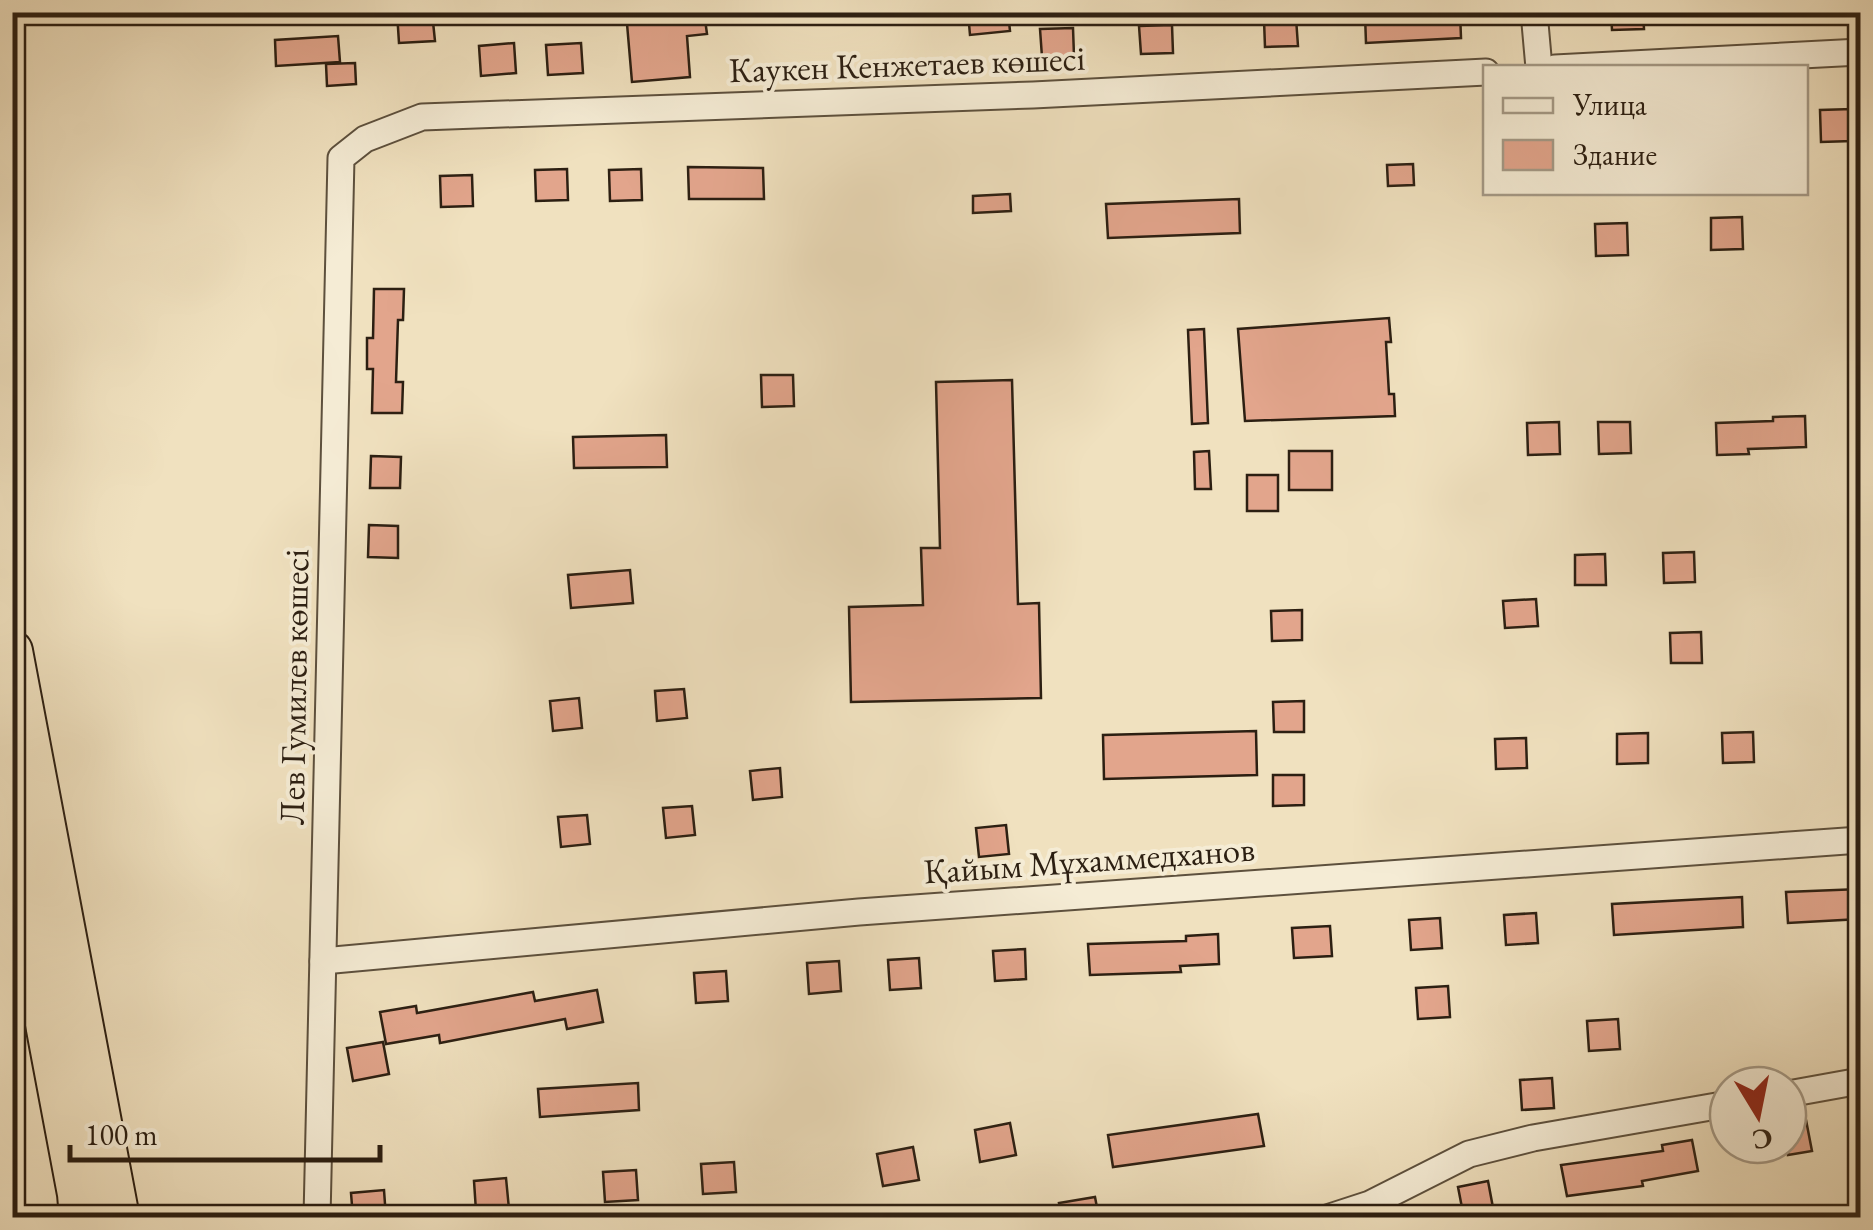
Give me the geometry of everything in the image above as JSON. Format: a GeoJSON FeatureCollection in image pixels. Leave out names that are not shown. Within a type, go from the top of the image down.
{"type":"FeatureCollection","features":[{"type":"Feature","properties":{"kind":"highway"},"geometry":{"type":"LineString","coordinates":[[12,651],[119,1218]]}},
{"type":"Feature","properties":{"kind":"highway"},"geometry":{"type":"LineString","coordinates":[[12,843],[80,1218]]}},
{"type":"Feature","properties":{"kind":"street"},"geometry":{"type":"LineString","coordinates":[[1534,12],[1539,65]]}},
{"type":"Feature","properties":{"kind":"street"},"geometry":{"type":"LineString","coordinates":[[1612,65],[1860,52]]}},
{"type":"Feature","properties":{"kind":"street","name":"Каукен Кенжетаев көшесі"},"geometry":{"type":"LineString","coordinates":[[341,158],[365,139],[422,117],[1033,96],[1483,72]]}},
{"type":"Feature","properties":{"kind":"street","name":"Лев Гумилев көшесі"},"geometry":{"type":"LineString","coordinates":[[318,1218],[341,158]]}},
{"type":"Feature","properties":{"kind":"street","name":"Қайым Мұхаммедханов"},"geometry":{"type":"LineString","coordinates":[[323,961],[859,912],[1860,840]]}},
{"type":"Feature","properties":{"kind":"street"},"geometry":{"type":"LineString","coordinates":[[1808,1090],[1860,1081]]}},
{"type":"Feature","properties":{"kind":"street"},"geometry":{"type":"LineString","coordinates":[[1328,1218],[1370,1204],[1469,1154],[1533,1138],[1708,1107]]}},
{"type":"Feature","properties":{"kind":"building"},"geometry":{"type":"Polygon","coordinates":[[[397,12],[432,12],[435,41],[399,43],[397,12]]]}},
{"type":"Feature","properties":{"kind":"building"},"geometry":{"type":"Polygon","coordinates":[[[626,12],[704,12],[707,34],[687,36],[690,77],[632,82],[626,12]]]}},
{"type":"Feature","properties":{"kind":"building"},"geometry":{"type":"Polygon","coordinates":[[[968,12],[1008,12],[1010,31],[970,35],[968,12]]]}},
{"type":"Feature","properties":{"kind":"building"},"geometry":{"type":"Polygon","coordinates":[[[1460,12],[1461,38],[1366,43],[1365,15],[1460,12]]]}},
{"type":"Feature","properties":{"kind":"building"},"geometry":{"type":"Polygon","coordinates":[[[1611,12],[1643,12],[1644,29],[1612,30],[1611,12]]]}},
{"type":"Feature","properties":{"kind":"building"},"geometry":{"type":"Polygon","coordinates":[[[1296,18],[1298,46],[1265,47],[1264,20],[1296,18]]]}},
{"type":"Feature","properties":{"kind":"building"},"geometry":{"type":"Polygon","coordinates":[[[1172,25],[1173,53],[1141,54],[1139,26],[1172,25]]]}},
{"type":"Feature","properties":{"kind":"building"},"geometry":{"type":"Polygon","coordinates":[[[1073,28],[1074,56],[1042,57],[1040,29],[1073,28]]]}},
{"type":"Feature","properties":{"kind":"building"},"geometry":{"type":"Polygon","coordinates":[[[338,36],[340,62],[276,66],[275,40],[338,36]]]}},
{"type":"Feature","properties":{"kind":"building"},"geometry":{"type":"Polygon","coordinates":[[[514,43],[516,73],[481,76],[479,46],[514,43]]]}},
{"type":"Feature","properties":{"kind":"building"},"geometry":{"type":"Polygon","coordinates":[[[581,43],[583,73],[548,75],[546,45],[581,43]]]}},
{"type":"Feature","properties":{"kind":"building"},"geometry":{"type":"Polygon","coordinates":[[[355,63],[356,84],[327,86],[326,64],[355,63]]]}},
{"type":"Feature","properties":{"kind":"building"},"geometry":{"type":"Polygon","coordinates":[[[1852,109],[1852,141],[1821,142],[1820,110],[1852,109]]]}},
{"type":"Feature","properties":{"kind":"building"},"geometry":{"type":"Polygon","coordinates":[[[1413,164],[1414,185],[1388,186],[1387,165],[1413,164]]]}},
{"type":"Feature","properties":{"kind":"building"},"geometry":{"type":"Polygon","coordinates":[[[688,167],[763,168],[764,199],[689,199],[688,167]]]}},
{"type":"Feature","properties":{"kind":"building"},"geometry":{"type":"Polygon","coordinates":[[[567,169],[568,200],[536,201],[535,170],[567,169]]]}},
{"type":"Feature","properties":{"kind":"building"},"geometry":{"type":"Polygon","coordinates":[[[641,169],[642,200],[610,201],[609,170],[641,169]]]}},
{"type":"Feature","properties":{"kind":"building"},"geometry":{"type":"Polygon","coordinates":[[[472,175],[473,206],[441,207],[440,176],[472,175]]]}},
{"type":"Feature","properties":{"kind":"building"},"geometry":{"type":"Polygon","coordinates":[[[1010,194],[1011,211],[973,213],[973,196],[1010,194]]]}},
{"type":"Feature","properties":{"kind":"building"},"geometry":{"type":"Polygon","coordinates":[[[1239,199],[1240,233],[1108,238],[1106,204],[1239,199]]]}},
{"type":"Feature","properties":{"kind":"building"},"geometry":{"type":"Polygon","coordinates":[[[1742,217],[1743,249],[1711,250],[1711,218],[1742,217]]]}},
{"type":"Feature","properties":{"kind":"building"},"geometry":{"type":"Polygon","coordinates":[[[1627,223],[1628,255],[1596,256],[1595,224],[1627,223]]]}},
{"type":"Feature","properties":{"kind":"building"},"geometry":{"type":"Polygon","coordinates":[[[374,289],[404,289],[403,320],[398,320],[396,382],[403,382],[402,413],[372,413],[373,369],[367,369],[367,338],[373,338],[374,289]]]}},
{"type":"Feature","properties":{"kind":"building"},"geometry":{"type":"Polygon","coordinates":[[[1389,318],[1389,394],[1394,394],[1395,416],[1245,421],[1238,329],[1389,318]]]}},
{"type":"Feature","properties":{"kind":"building"},"geometry":{"type":"Polygon","coordinates":[[[1204,329],[1208,423],[1192,424],[1188,330],[1204,329]]]}},
{"type":"Feature","properties":{"kind":"building"},"geometry":{"type":"Polygon","coordinates":[[[761,375],[793,375],[794,406],[762,407],[761,375]]]}},
{"type":"Feature","properties":{"kind":"building"},"geometry":{"type":"Polygon","coordinates":[[[1012,380],[1018,604],[1039,603],[1041,698],[851,702],[849,607],[923,605],[921,548],[940,548],[936,382],[1012,380]]]}},
{"type":"Feature","properties":{"kind":"building"},"geometry":{"type":"Polygon","coordinates":[[[1805,416],[1806,447],[1748,449],[1749,454],[1717,455],[1716,423],[1805,416]]]}},
{"type":"Feature","properties":{"kind":"building"},"geometry":{"type":"Polygon","coordinates":[[[1559,422],[1560,454],[1528,455],[1527,423],[1559,422]]]}},
{"type":"Feature","properties":{"kind":"building"},"geometry":{"type":"Polygon","coordinates":[[[1598,422],[1630,422],[1631,453],[1599,454],[1598,422]]]}},
{"type":"Feature","properties":{"kind":"building"},"geometry":{"type":"Polygon","coordinates":[[[666,435],[667,467],[574,468],[573,437],[666,435]]]}},
{"type":"Feature","properties":{"kind":"building"},"geometry":{"type":"Polygon","coordinates":[[[1209,451],[1211,489],[1195,489],[1194,452],[1209,451]]]}},
{"type":"Feature","properties":{"kind":"building"},"geometry":{"type":"Polygon","coordinates":[[[1289,451],[1332,451],[1332,490],[1289,490],[1289,451]]]}},
{"type":"Feature","properties":{"kind":"building"},"geometry":{"type":"Polygon","coordinates":[[[371,456],[401,457],[400,488],[370,488],[371,456]]]}},
{"type":"Feature","properties":{"kind":"building"},"geometry":{"type":"Polygon","coordinates":[[[1247,475],[1278,475],[1278,511],[1247,511],[1247,475]]]}},
{"type":"Feature","properties":{"kind":"building"},"geometry":{"type":"Polygon","coordinates":[[[369,525],[398,526],[398,558],[368,557],[369,525]]]}},
{"type":"Feature","properties":{"kind":"building"},"geometry":{"type":"Polygon","coordinates":[[[1694,552],[1695,582],[1664,583],[1663,553],[1694,552]]]}},
{"type":"Feature","properties":{"kind":"building"},"geometry":{"type":"Polygon","coordinates":[[[1605,554],[1606,585],[1575,585],[1575,555],[1605,554]]]}},
{"type":"Feature","properties":{"kind":"building"},"geometry":{"type":"Polygon","coordinates":[[[630,570],[633,603],[571,608],[568,575],[630,570]]]}},
{"type":"Feature","properties":{"kind":"building"},"geometry":{"type":"Polygon","coordinates":[[[1536,599],[1538,626],[1505,628],[1503,601],[1536,599]]]}},
{"type":"Feature","properties":{"kind":"building"},"geometry":{"type":"Polygon","coordinates":[[[1302,610],[1302,640],[1272,641],[1271,611],[1302,610]]]}},
{"type":"Feature","properties":{"kind":"building"},"geometry":{"type":"Polygon","coordinates":[[[1701,632],[1702,663],[1671,663],[1670,633],[1701,632]]]}},
{"type":"Feature","properties":{"kind":"building"},"geometry":{"type":"Polygon","coordinates":[[[684,689],[687,718],[657,721],[655,691],[684,689]]]}},
{"type":"Feature","properties":{"kind":"building"},"geometry":{"type":"Polygon","coordinates":[[[579,698],[582,728],[553,731],[550,701],[579,698]]]}},
{"type":"Feature","properties":{"kind":"building"},"geometry":{"type":"Polygon","coordinates":[[[1304,701],[1304,732],[1274,732],[1273,702],[1304,701]]]}},
{"type":"Feature","properties":{"kind":"building"},"geometry":{"type":"Polygon","coordinates":[[[1256,731],[1257,775],[1104,779],[1103,735],[1256,731]]]}},
{"type":"Feature","properties":{"kind":"building"},"geometry":{"type":"Polygon","coordinates":[[[1753,732],[1754,762],[1723,763],[1722,733],[1753,732]]]}},
{"type":"Feature","properties":{"kind":"building"},"geometry":{"type":"Polygon","coordinates":[[[1648,733],[1648,763],[1617,764],[1617,734],[1648,733]]]}},
{"type":"Feature","properties":{"kind":"building"},"geometry":{"type":"Polygon","coordinates":[[[1526,738],[1527,768],[1496,769],[1495,739],[1526,738]]]}},
{"type":"Feature","properties":{"kind":"building"},"geometry":{"type":"Polygon","coordinates":[[[780,768],[782,797],[753,800],[750,771],[780,768]]]}},
{"type":"Feature","properties":{"kind":"building"},"geometry":{"type":"Polygon","coordinates":[[[1273,775],[1304,775],[1304,805],[1273,806],[1273,775]]]}},
{"type":"Feature","properties":{"kind":"building"},"geometry":{"type":"Polygon","coordinates":[[[692,806],[695,835],[666,838],[663,808],[692,806]]]}},
{"type":"Feature","properties":{"kind":"building"},"geometry":{"type":"Polygon","coordinates":[[[587,815],[590,844],[561,847],[558,817],[587,815]]]}},
{"type":"Feature","properties":{"kind":"building"},"geometry":{"type":"Polygon","coordinates":[[[1006,825],[1009,854],[979,857],[976,828],[1006,825]]]}},
{"type":"Feature","properties":{"kind":"building"},"geometry":{"type":"Polygon","coordinates":[[[1860,889],[1860,919],[1788,923],[1786,892],[1860,889]]]}},
{"type":"Feature","properties":{"kind":"building"},"geometry":{"type":"Polygon","coordinates":[[[1742,897],[1743,927],[1614,935],[1612,904],[1742,897]]]}},
{"type":"Feature","properties":{"kind":"building"},"geometry":{"type":"Polygon","coordinates":[[[1536,913],[1538,943],[1506,945],[1504,915],[1536,913]]]}},
{"type":"Feature","properties":{"kind":"building"},"geometry":{"type":"Polygon","coordinates":[[[1440,918],[1442,948],[1411,950],[1409,920],[1440,918]]]}},
{"type":"Feature","properties":{"kind":"building"},"geometry":{"type":"Polygon","coordinates":[[[1330,926],[1332,956],[1294,958],[1292,928],[1330,926]]]}},
{"type":"Feature","properties":{"kind":"building"},"geometry":{"type":"Polygon","coordinates":[[[1218,934],[1219,964],[1180,966],[1181,972],[1090,975],[1088,944],[1186,941],[1186,936],[1218,934]]]}},
{"type":"Feature","properties":{"kind":"building"},"geometry":{"type":"Polygon","coordinates":[[[1025,949],[1026,979],[995,981],[993,951],[1025,949]]]}},
{"type":"Feature","properties":{"kind":"building"},"geometry":{"type":"Polygon","coordinates":[[[919,958],[921,988],[890,990],[888,960],[919,958]]]}},
{"type":"Feature","properties":{"kind":"building"},"geometry":{"type":"Polygon","coordinates":[[[839,961],[841,991],[809,994],[807,963],[839,961]]]}},
{"type":"Feature","properties":{"kind":"building"},"geometry":{"type":"Polygon","coordinates":[[[726,971],[728,1001],[696,1003],[694,973],[726,971]]]}},
{"type":"Feature","properties":{"kind":"building"},"geometry":{"type":"Polygon","coordinates":[[[1448,986],[1450,1017],[1418,1019],[1416,988],[1448,986]]]}},
{"type":"Feature","properties":{"kind":"building"},"geometry":{"type":"Polygon","coordinates":[[[597,990],[603,1022],[567,1029],[565,1019],[440,1043],[439,1035],[386,1044],[380,1012],[416,1006],[417,1013],[533,992],[535,1001],[597,990]]]}},
{"type":"Feature","properties":{"kind":"building"},"geometry":{"type":"Polygon","coordinates":[[[1618,1019],[1620,1049],[1589,1051],[1587,1021],[1618,1019]]]}},
{"type":"Feature","properties":{"kind":"building"},"geometry":{"type":"Polygon","coordinates":[[[383,1042],[389,1074],[353,1081],[347,1048],[383,1042]]]}},
{"type":"Feature","properties":{"kind":"building"},"geometry":{"type":"Polygon","coordinates":[[[1552,1078],[1554,1108],[1522,1110],[1520,1080],[1552,1078]]]}},
{"type":"Feature","properties":{"kind":"building"},"geometry":{"type":"Polygon","coordinates":[[[638,1083],[639,1110],[540,1117],[538,1089],[638,1083]]]}},
{"type":"Feature","properties":{"kind":"building"},"geometry":{"type":"Polygon","coordinates":[[[1258,1114],[1264,1146],[1113,1167],[1108,1135],[1258,1114]]]}},
{"type":"Feature","properties":{"kind":"building"},"geometry":{"type":"Polygon","coordinates":[[[1010,1123],[1016,1155],[980,1162],[975,1130],[1010,1123]]]}},
{"type":"Feature","properties":{"kind":"building"},"geometry":{"type":"Polygon","coordinates":[[[1692,1140],[1698,1171],[1642,1181],[1643,1186],[1567,1196],[1561,1165],[1663,1151],[1662,1145],[1692,1140]]]}},
{"type":"Feature","properties":{"kind":"building"},"geometry":{"type":"Polygon","coordinates":[[[913,1147],[919,1180],[883,1186],[877,1154],[913,1147]]]}},
{"type":"Feature","properties":{"kind":"building"},"geometry":{"type":"Polygon","coordinates":[[[734,1162],[736,1192],[703,1194],[701,1164],[734,1162]]]}},
{"type":"Feature","properties":{"kind":"building"},"geometry":{"type":"Polygon","coordinates":[[[636,1170],[638,1200],[605,1202],[603,1172],[636,1170]]]}},
{"type":"Feature","properties":{"kind":"building"},"geometry":{"type":"Polygon","coordinates":[[[506,1178],[509,1209],[476,1211],[474,1181],[506,1178]]]}},
{"type":"Feature","properties":{"kind":"building"},"geometry":{"type":"Polygon","coordinates":[[[1488,1181],[1494,1213],[1464,1218],[1458,1187],[1488,1181]]]}},
{"type":"Feature","properties":{"kind":"building"},"geometry":{"type":"Polygon","coordinates":[[[384,1190],[386,1218],[353,1218],[351,1193],[384,1190]]]}},
{"type":"Feature","properties":{"kind":"building"},"geometry":{"type":"Polygon","coordinates":[[[1095,1197],[1099,1218],[1062,1218],[1059,1203],[1095,1197]]]}}]}
